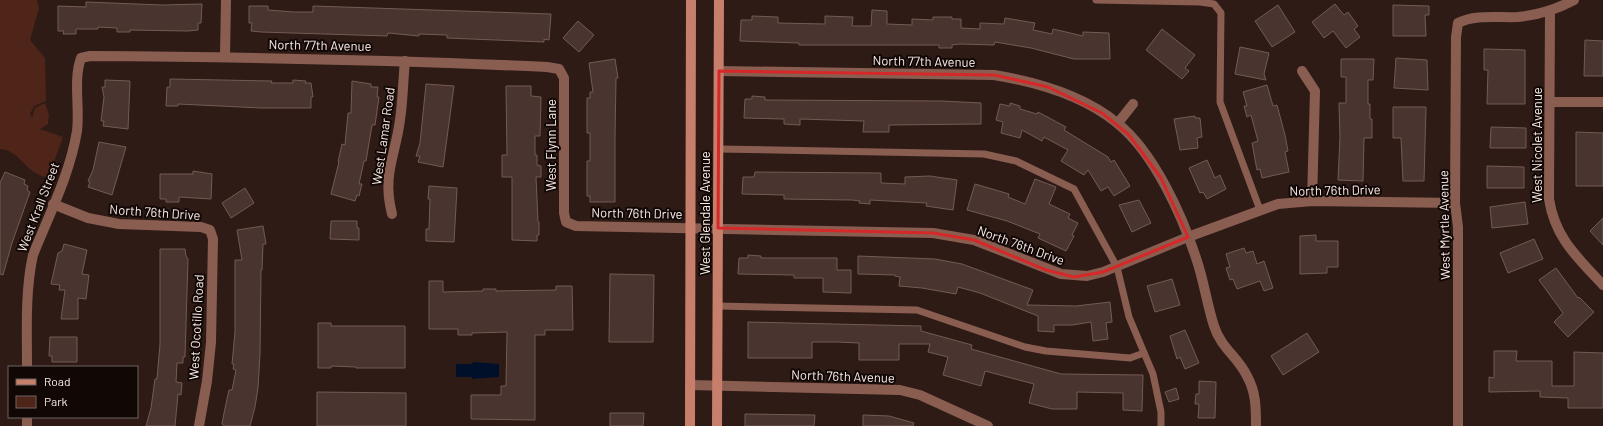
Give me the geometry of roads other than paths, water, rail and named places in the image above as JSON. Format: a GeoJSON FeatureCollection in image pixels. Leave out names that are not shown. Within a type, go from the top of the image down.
{"type":"FeatureCollection","features":[{"type":"Feature","properties":{"kind":"main road","name":"West Glendale Avenue"},"geometry":{"type":"LineString","coordinates":[[690,426],[691,0]]}},
{"type":"Feature","properties":{"kind":"main road","name":"West Glendale Avenue"},"geometry":{"type":"LineString","coordinates":[[717,426],[719,0]]}},
{"type":"Feature","properties":{"kind":"street"},"geometry":{"type":"LineString","coordinates":[[225,56],[226,0]]}},
{"type":"Feature","properties":{"kind":"street"},"geometry":{"type":"LineString","coordinates":[[1550,11],[1574,0]]}},
{"type":"Feature","properties":{"kind":"street","name":"West Myrtle Avenue"},"geometry":{"type":"LineString","coordinates":[[1458,426],[1458,227],[1455,203],[1456,37],[1458,23],[1467,18],[1518,17],[1550,11]]}},
{"type":"Feature","properties":{"kind":"street","name":"West Nicolet Avenue"},"geometry":{"type":"LineString","coordinates":[[1550,11],[1549,199],[1551,213],[1559,233],[1567,245],[1603,285]]}},
{"type":"Feature","properties":{"kind":"street","name":"North 77th Avenue"},"geometry":{"type":"LineString","coordinates":[[81,58],[90,56],[225,56],[405,61],[547,67],[559,69]]}},
{"type":"Feature","properties":{"kind":"street","name":"West Krall Street"},"geometry":{"type":"LineString","coordinates":[[27,366],[28,283],[30,268],[33,255],[54,204],[72,153],[77,130],[78,66],[81,58]]}},
{"type":"Feature","properties":{"kind":"street","name":"West Lamar Road"},"geometry":{"type":"LineString","coordinates":[[392,214],[388,197],[389,169],[400,120],[405,61]]}},
{"type":"Feature","properties":{"kind":"street","name":"West Flynn Lane"},"geometry":{"type":"LineString","coordinates":[[559,69],[564,78],[566,222]]}},
{"type":"Feature","properties":{"kind":"street","name":"North 77th Avenue"},"geometry":{"type":"LineString","coordinates":[[719,71],[994,75],[1031,81],[1048,87],[1082,102],[1118,123],[1143,152],[1176,206],[1197,261],[1214,326],[1222,343],[1247,375],[1255,397],[1256,426]]}},
{"type":"Feature","properties":{"kind":"street"},"geometry":{"type":"LineString","coordinates":[[1302,71],[1315,91],[1312,201]]}},
{"type":"Feature","properties":{"kind":"street"},"geometry":{"type":"LineString","coordinates":[[1550,102],[1603,102]]}},
{"type":"Feature","properties":{"kind":"street"},"geometry":{"type":"LineString","coordinates":[[1118,123],[1133,104]]}},
{"type":"Feature","properties":{"kind":"street","name":"North 76th Drive"},"geometry":{"type":"LineString","coordinates":[[566,222],[576,226],[690,227],[933,233],[974,240],[1046,270],[1068,275],[1087,276],[1117,267],[1188,237],[1278,204],[1312,201],[1455,203]]}},
{"type":"Feature","properties":{"kind":"street","name":"North 76th Drive"},"geometry":{"type":"LineString","coordinates":[[54,204],[104,222],[138,226],[201,227],[210,230]]}},
{"type":"Feature","properties":{"kind":"street","name":"West Ocotillo Road"},"geometry":{"type":"LineString","coordinates":[[199,426],[207,381],[211,342],[213,239],[210,230]]}},
{"type":"Feature","properties":{"kind":"street","name":"North 76th Avenue"},"geometry":{"type":"LineString","coordinates":[[690,385],[900,390],[920,395],[988,426]]}},
{"type":"Feature","properties":{"kind":"lane"},"geometry":{"type":"LineString","coordinates":[[1096,0],[1200,2],[1214,4],[1221,13],[1220,102],[1260,210]]}},
{"type":"Feature","properties":{"kind":"lane"},"geometry":{"type":"LineString","coordinates":[[719,149],[984,154],[1016,161],[1074,189],[1117,267],[1129,317],[1153,374],[1161,412],[1161,426]]}},
{"type":"Feature","properties":{"kind":"lane"},"geometry":{"type":"LineString","coordinates":[[717,306],[917,310],[1025,347],[1130,358],[1144,353]]}},
{"type":"Feature","properties":{"kind":"water"},"geometry":{"type":"Polygon","coordinates":[[[473,362],[499,364],[499,377],[472,379],[472,377],[456,377],[456,364],[472,364],[473,362]]]}}]}
